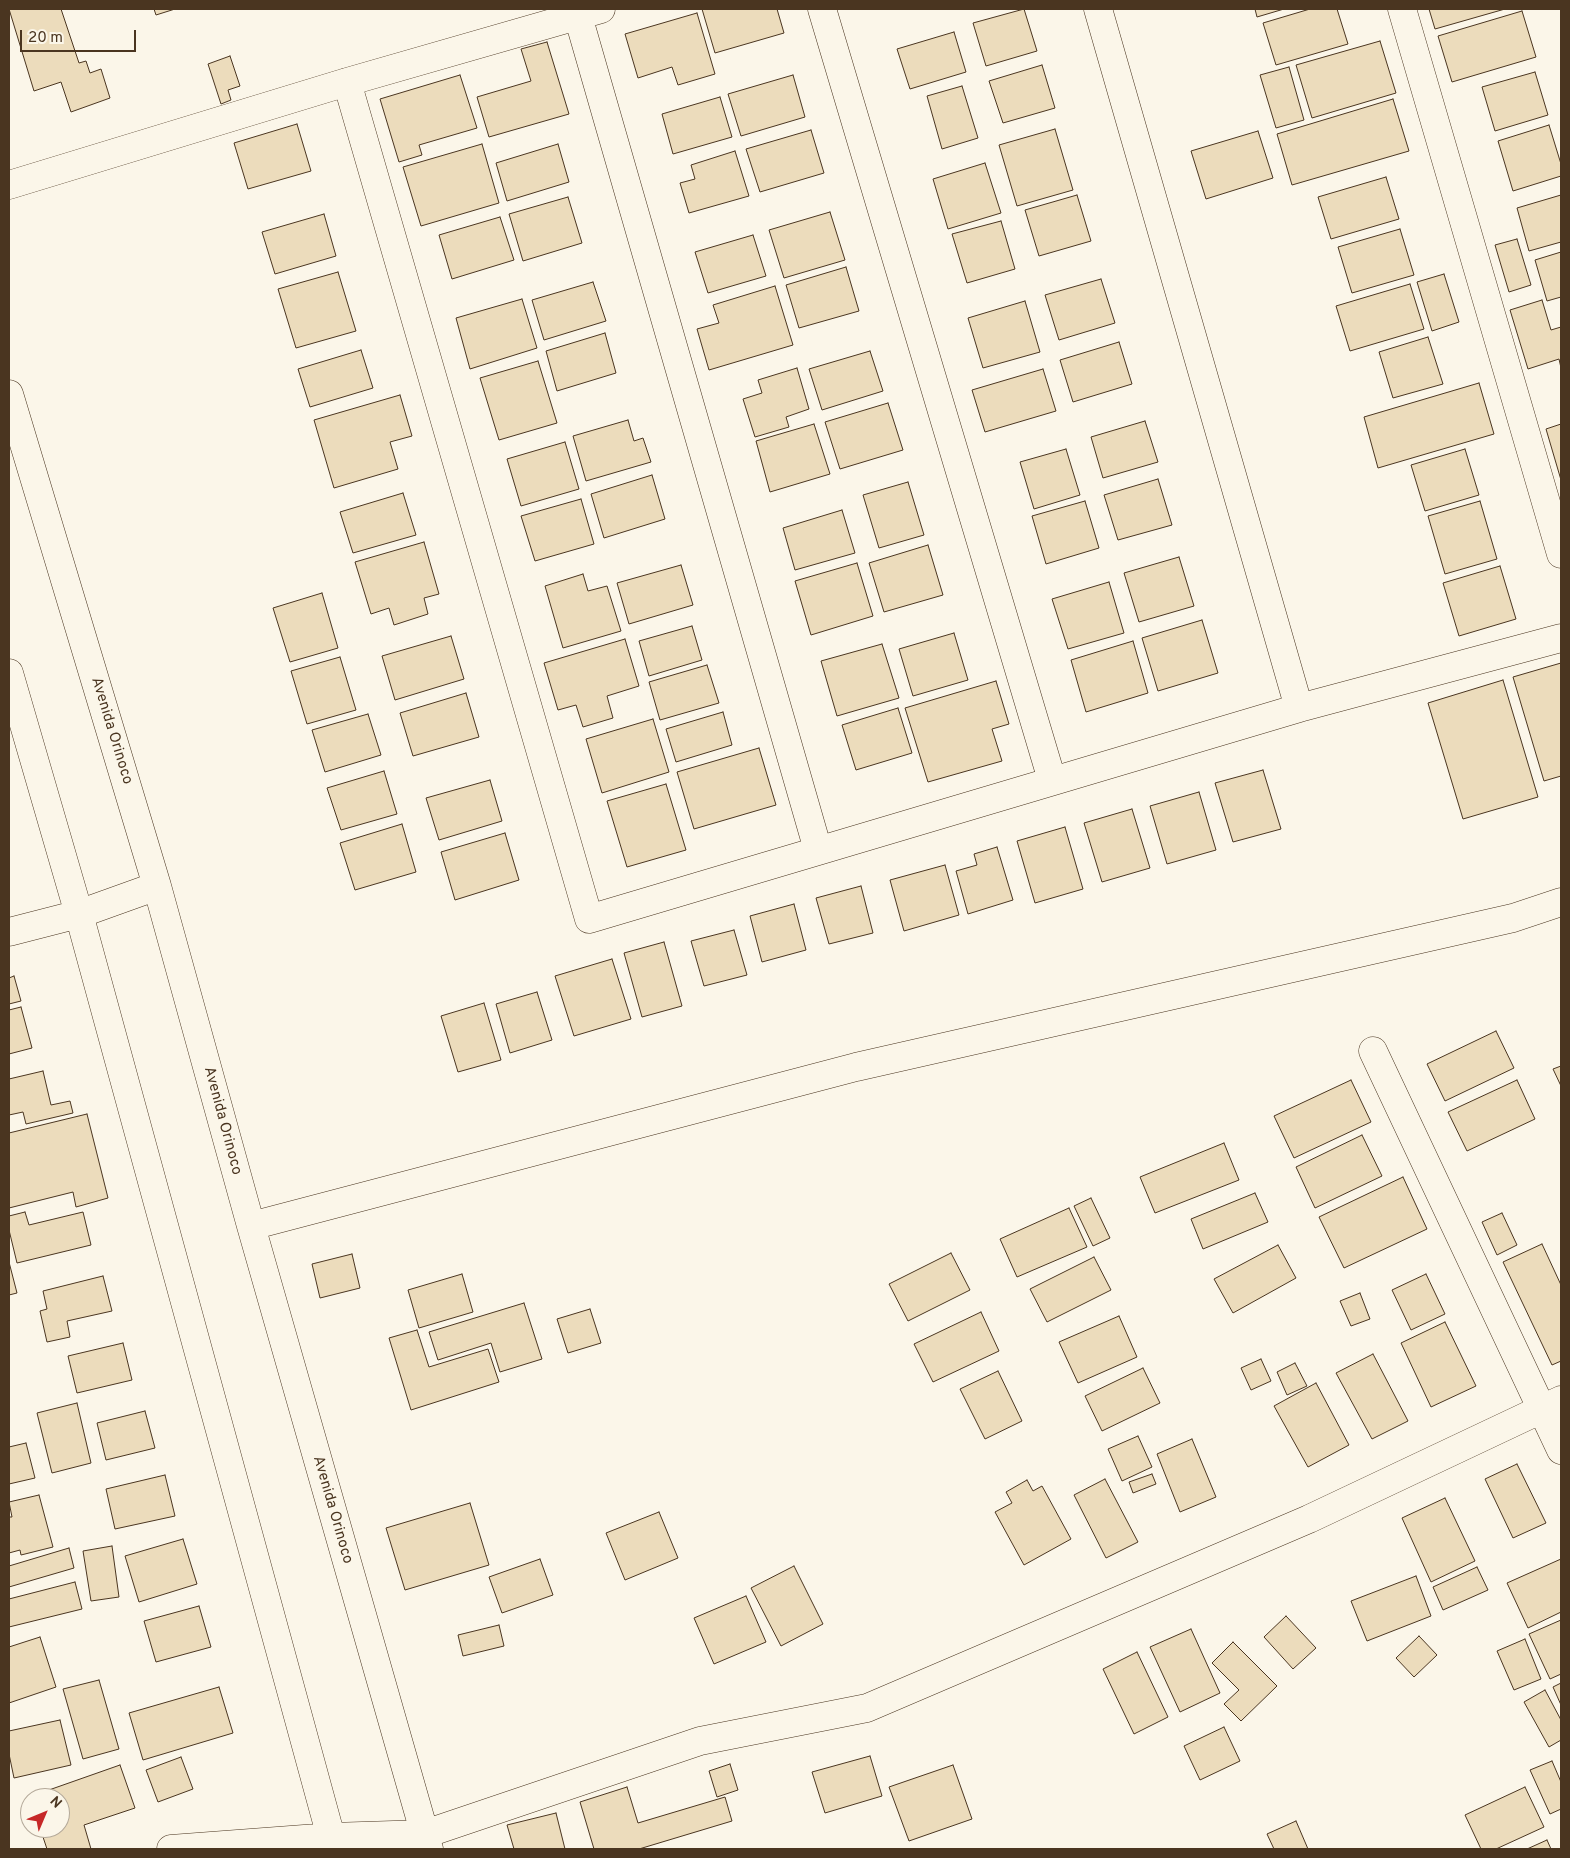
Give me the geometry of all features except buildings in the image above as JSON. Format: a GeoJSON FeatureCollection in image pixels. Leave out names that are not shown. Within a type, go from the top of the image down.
{"type":"FeatureCollection","features":[{"type":"Feature","properties":{"kind":"street"},"geometry":{"type":"LineString","coordinates":[[822,9],[1052,780]]}},
{"type":"Feature","properties":{"kind":"street"},"geometry":{"type":"LineString","coordinates":[[1098,9],[1299,708]]}},
{"type":"Feature","properties":{"kind":"street"},"geometry":{"type":"LineString","coordinates":[[1402,9],[1561,554]]}},
{"type":"Feature","properties":{"kind":"street"},"geometry":{"type":"LineString","coordinates":[[9,185],[347,82],[590,12],[818,850]]}},
{"type":"Feature","properties":{"kind":"street"},"geometry":{"type":"LineString","coordinates":[[347,82],[589,919],[1299,708],[1561,638]]}},
{"type":"Feature","properties":{"kind":"street","name":"Avenida Orinoco"},"geometry":{"type":"LineString","coordinates":[[9,394],[157,886],[251,1226],[427,1842]]}},
{"type":"Feature","properties":{"kind":"street"},"geometry":{"type":"LineString","coordinates":[[9,673],[79,914],[331,1837]]}},
{"type":"Feature","properties":{"kind":"street"},"geometry":{"type":"LineString","coordinates":[[9,932],[79,914],[157,886]]}},
{"type":"Feature","properties":{"kind":"street"},"geometry":{"type":"LineString","coordinates":[[251,1226],[856,1067],[1513,918],[1561,902]]}},
{"type":"Feature","properties":{"kind":"street"},"geometry":{"type":"LineString","coordinates":[[1372,1051],[1551,1405],[1561,1450]]}},
{"type":"Feature","properties":{"kind":"street"},"geometry":{"type":"LineString","coordinates":[[171,1849],[331,1837],[427,1842],[700,1741],[867,1708],[1309,1519],[1551,1405]]}}]}
